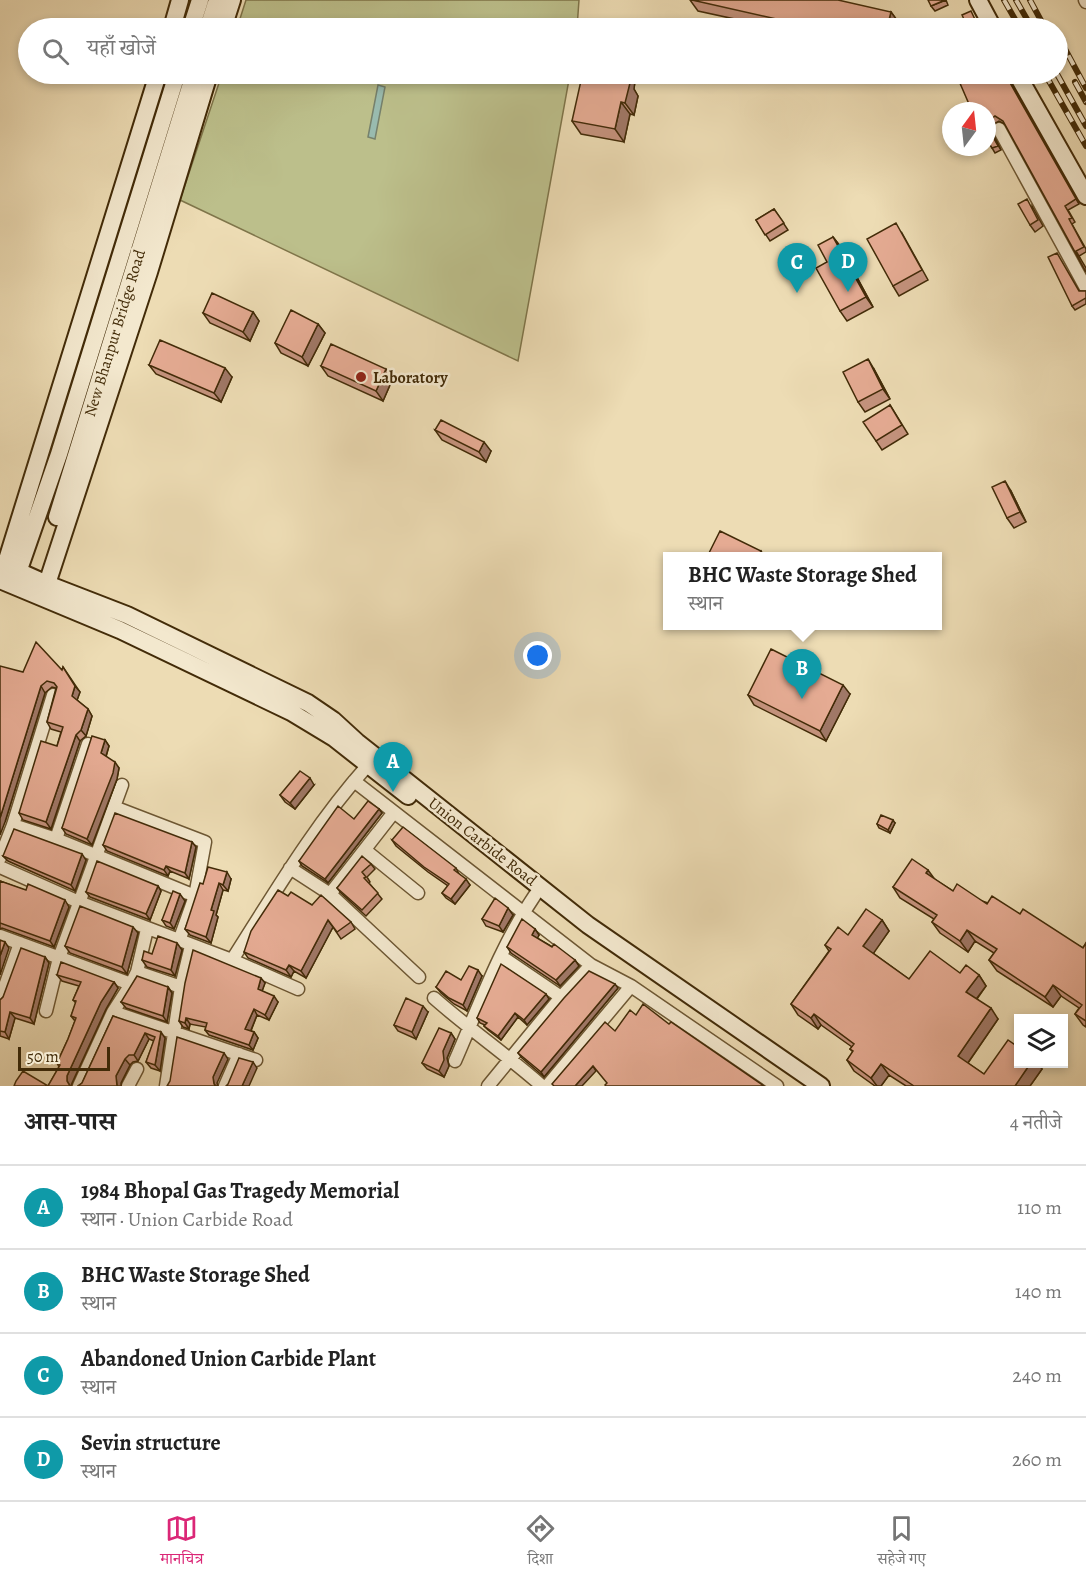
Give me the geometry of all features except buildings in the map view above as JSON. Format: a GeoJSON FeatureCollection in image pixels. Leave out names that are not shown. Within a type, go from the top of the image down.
{"type":"FeatureCollection","features":[{"type":"Feature","properties":{"kind":"street"},"geometry":{"type":"LineString","coordinates":[[174,18],[180,0]]}},
{"type":"Feature","properties":{"kind":"street"},"geometry":{"type":"LineString","coordinates":[[194,18],[200,0]]}},
{"type":"Feature","properties":{"kind":"street"},"geometry":{"type":"LineString","coordinates":[[211,18],[217,0]]}},
{"type":"Feature","properties":{"kind":"street"},"geometry":{"type":"LineString","coordinates":[[226,18],[232,0]]}},
{"type":"Feature","properties":{"kind":"street"},"geometry":{"type":"LineString","coordinates":[[978,0],[988,18]]}},
{"type":"Feature","properties":{"kind":"street"},"geometry":{"type":"LineString","coordinates":[[6,574],[155,84]]}},
{"type":"Feature","properties":{"kind":"street","name":"New Bhanpur Bridge Road"},"geometry":{"type":"LineString","coordinates":[[6,574],[59,454],[174,84]]}},
{"type":"Feature","properties":{"kind":"street","name":"New Bhanpur Bridge Road"},"geometry":{"type":"LineString","coordinates":[[40,588],[191,84]]}},
{"type":"Feature","properties":{"kind":"street"},"geometry":{"type":"LineString","coordinates":[[40,588],[149,272],[206,84]]}},
{"type":"Feature","properties":{"kind":"street"},"geometry":{"type":"LineString","coordinates":[[1023,84],[1086,196]]}},
{"type":"Feature","properties":{"kind":"street"},"geometry":{"type":"LineString","coordinates":[[999,129],[1086,288]]}},
{"type":"Feature","properties":{"kind":"street","name":"Union Carbide Road"},"geometry":{"type":"LineString","coordinates":[[6,574],[40,588],[120,630],[291,712],[334,738],[567,920],[803,1086]]}},
{"type":"Feature","properties":{"kind":"street","name":"Union Carbide Road"},"geometry":{"type":"LineString","coordinates":[[40,588],[128,615],[308,703],[333,720],[357,742],[588,925],[822,1086]]}},
{"type":"Feature","properties":{"kind":"street"},"geometry":{"type":"LineString","coordinates":[[0,858],[13,825],[53,695]]}},
{"type":"Feature","properties":{"kind":"street"},"geometry":{"type":"LineString","coordinates":[[56,839],[88,744]]}},
{"type":"Feature","properties":{"kind":"street"},"geometry":{"type":"LineString","coordinates":[[232,960],[290,868],[368,765]]}},
{"type":"Feature","properties":{"kind":"street"},"geometry":{"type":"LineString","coordinates":[[354,781],[591,965],[631,986],[777,1086]]}},
{"type":"Feature","properties":{"kind":"street"},"geometry":{"type":"LineString","coordinates":[[45,1011],[58,958],[122,785]]}},
{"type":"Feature","properties":{"kind":"street"},"geometry":{"type":"LineString","coordinates":[[114,807],[205,842],[185,943],[181,987],[166,1086]]}},
{"type":"Feature","properties":{"kind":"street"},"geometry":{"type":"LineString","coordinates":[[330,894],[394,812]]}},
{"type":"Feature","properties":{"kind":"street"},"geometry":{"type":"LineString","coordinates":[[13,825],[56,839],[195,896]]}},
{"type":"Feature","properties":{"kind":"street"},"geometry":{"type":"LineString","coordinates":[[365,850],[418,893]]}},
{"type":"Feature","properties":{"kind":"street"},"geometry":{"type":"LineString","coordinates":[[0,867],[79,902],[232,960],[298,989]]}},
{"type":"Feature","properties":{"kind":"street"},"geometry":{"type":"LineString","coordinates":[[290,868],[330,894],[420,977]]}},
{"type":"Feature","properties":{"kind":"street"},"geometry":{"type":"LineString","coordinates":[[455,1061],[523,913],[535,895]]}},
{"type":"Feature","properties":{"kind":"street"},"geometry":{"type":"LineString","coordinates":[[80,1086],[113,1012],[134,978],[147,929]]}},
{"type":"Feature","properties":{"kind":"street"},"geometry":{"type":"LineString","coordinates":[[0,936],[58,958],[134,978],[181,987]]}},
{"type":"Feature","properties":{"kind":"street"},"geometry":{"type":"LineString","coordinates":[[0,1000],[20,943]]}},
{"type":"Feature","properties":{"kind":"street"},"geometry":{"type":"LineString","coordinates":[[502,957],[561,997]]}},
{"type":"Feature","properties":{"kind":"street"},"geometry":{"type":"LineString","coordinates":[[488,1086],[561,997],[591,965]]}},
{"type":"Feature","properties":{"kind":"street"},"geometry":{"type":"LineString","coordinates":[[547,1086],[631,986]]}},
{"type":"Feature","properties":{"kind":"street"},"geometry":{"type":"LineString","coordinates":[[434,998],[469,1028],[512,1059],[542,1086]]}},
{"type":"Feature","properties":{"kind":"street"},"geometry":{"type":"LineString","coordinates":[[113,1012],[256,1060]]}},
{"type":"Feature","properties":{"kind":"street"},"geometry":{"type":"LineString","coordinates":[[225,1086],[239,1054]]}},
{"type":"Feature","properties":{"kind":"street"},"geometry":{"type":"LineString","coordinates":[[128,1086],[137,1069]]}},
{"type":"Feature","properties":{"kind":"green space"},"geometry":{"type":"Polygon","coordinates":[[[246,0],[579,0],[578,18],[240,18],[246,0]]]}},
{"type":"Feature","properties":{"kind":"green space"},"geometry":{"type":"Polygon","coordinates":[[[219,84],[568,84],[518,361],[180,200],[219,84]]]}},
{"type":"Feature","properties":{"kind":"water"},"geometry":{"type":"Polygon","coordinates":[[[378,85],[385,87],[375,139],[368,137],[378,85]]]}},
{"type":"Feature","properties":{"kind":"railway"},"geometry":{"type":"LineString","coordinates":[[1004,0],[1014,18]]}},
{"type":"Feature","properties":{"kind":"railway"},"geometry":{"type":"LineString","coordinates":[[1016,0],[1026,18]]}},
{"type":"Feature","properties":{"kind":"railway"},"geometry":{"type":"LineString","coordinates":[[1030,0],[1040,18]]}},
{"type":"Feature","properties":{"kind":"railway"},"geometry":{"type":"LineString","coordinates":[[1068,55],[1086,88]]}},
{"type":"Feature","properties":{"kind":"railway"},"geometry":{"type":"LineString","coordinates":[[1075,82],[1086,102]]}},
{"type":"Feature","properties":{"kind":"railway"},"geometry":{"type":"LineString","coordinates":[[1051,84],[1086,146]]}},
{"type":"Feature","properties":{"kind":"railway"},"geometry":{"type":"LineString","coordinates":[[1063,84],[1086,126]]}},
{"type":"Feature","properties":{"kind":"place","name":"Sevin structure"},"geometry":{"type":"Point","coordinates":[848,292]}},
{"type":"Feature","properties":{"kind":"place","name":"Abandoned Union Carbide Plant"},"geometry":{"type":"Point","coordinates":[797,293]}},
{"type":"Feature","properties":{"kind":"place","name":"Laboratory"},"geometry":{"type":"Point","coordinates":[361,377]}},
{"type":"Feature","properties":{"kind":"place","name":"BHC Waste Storage Shed"},"geometry":{"type":"Point","coordinates":[802,699]}},
{"type":"Feature","properties":{"kind":"place","name":"1984 Bhopal Gas Tragedy Memorial"},"geometry":{"type":"Point","coordinates":[393,792]}}]}
